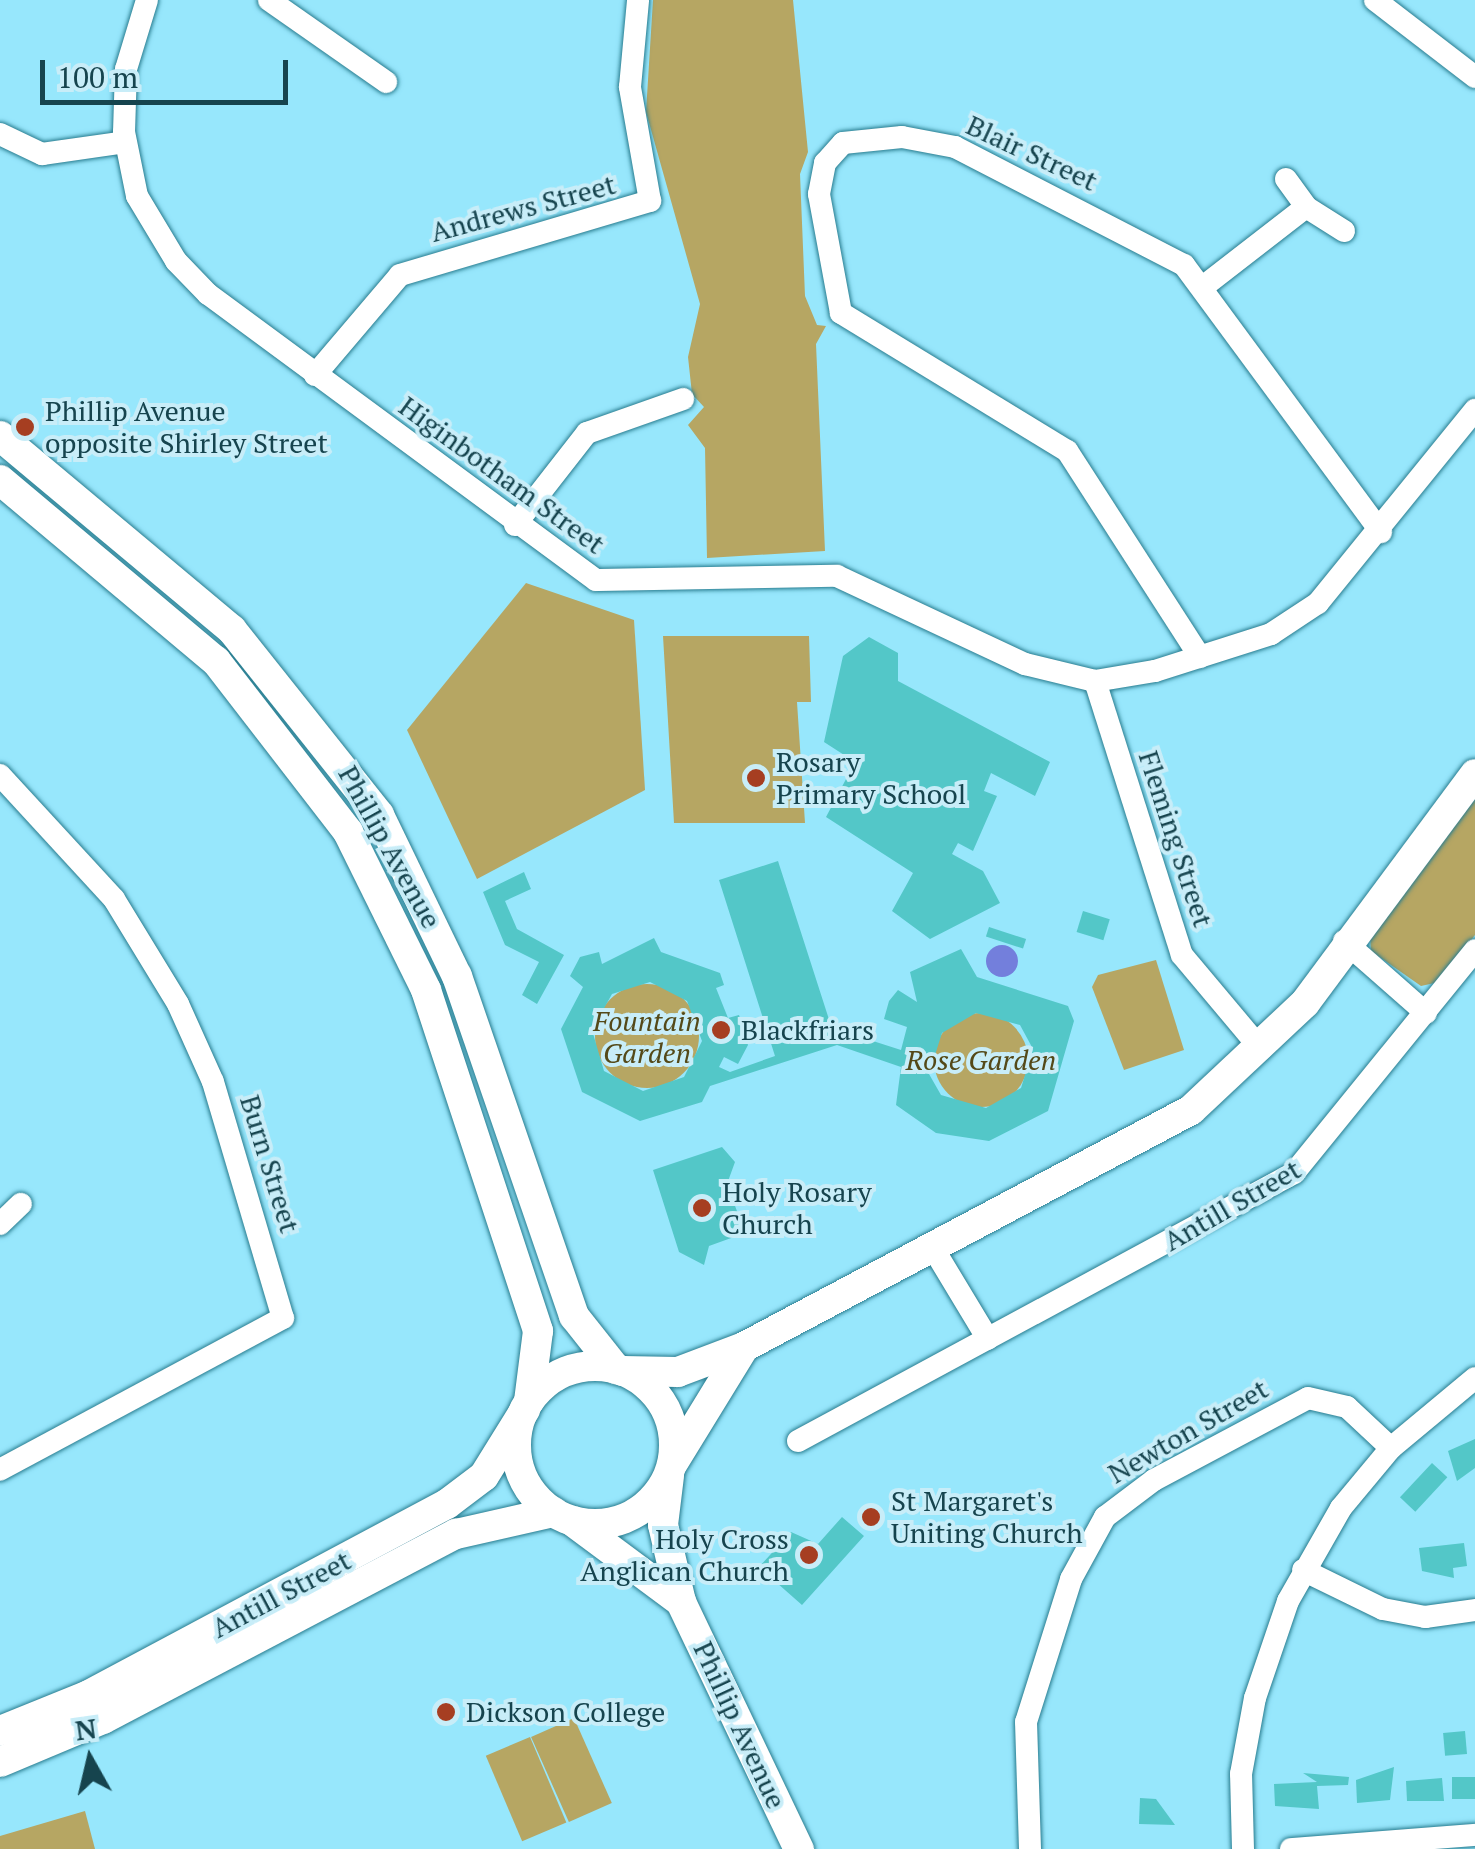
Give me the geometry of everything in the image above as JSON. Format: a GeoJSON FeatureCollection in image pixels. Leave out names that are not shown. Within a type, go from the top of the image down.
{"type":"FeatureCollection","features":[{"type":"Feature","properties":{"kind":"main road","name":"Phillip Avenue"},"geometry":{"type":"LineString","coordinates":[[10,444],[232,630],[378,816],[457,976],[574,1316],[619,1370]]}},
{"type":"Feature","properties":{"kind":"main road","name":"Phillip Avenue"},"geometry":{"type":"LineString","coordinates":[[0,479],[216,661],[348,832],[432,1007],[538,1331],[527,1406]]}},
{"type":"Feature","properties":{"kind":"main road"},"geometry":{"type":"LineString","coordinates":[[744,1346],[671,1468],[635,1514],[563,1516],[518,1464],[527,1406],[563,1373],[678,1372],[744,1346],[1191,1110],[1256,1044],[1344,942],[1475,774]]}},
{"type":"Feature","properties":{"kind":"main road"},"geometry":{"type":"LineString","coordinates":[[619,1370],[661,1400],[671,1468]]}},
{"type":"Feature","properties":{"kind":"main road","name":"Antill Street"},"geometry":{"type":"LineString","coordinates":[[0,1731],[89,1695],[446,1504],[484,1476],[527,1406]]}},
{"type":"Feature","properties":{"kind":"main road","name":"Phillip Avenue"},"geometry":{"type":"LineString","coordinates":[[671,1468],[664,1526],[682,1602],[799,1849]]}},
{"type":"Feature","properties":{"kind":"main road","name":"Phillip Avenue"},"geometry":{"type":"LineString","coordinates":[[563,1516],[682,1602]]}},
{"type":"Feature","properties":{"kind":"main road","name":"Antill Street"},"geometry":{"type":"LineString","coordinates":[[0,1762],[103,1720],[456,1534],[563,1516]]}},
{"type":"Feature","properties":{"kind":"street","name":"Higinbotham Street"},"geometry":{"type":"LineString","coordinates":[[147,0],[126,69],[125,142],[137,196],[176,261],[315,375],[515,526],[596,580],[856,580],[1025,664],[1095,680],[1200,657],[1271,634],[1318,603],[1380,532],[1475,410]]}},
{"type":"Feature","properties":{"kind":"street"},"geometry":{"type":"LineString","coordinates":[[268,0],[386,82]]}},
{"type":"Feature","properties":{"kind":"street","name":"Andrews Street"},"geometry":{"type":"LineString","coordinates":[[315,375],[400,275],[650,201],[630,87],[638,0]]}},
{"type":"Feature","properties":{"kind":"street"},"geometry":{"type":"LineString","coordinates":[[1375,0],[1475,77]]}},
{"type":"Feature","properties":{"kind":"street"},"geometry":{"type":"LineString","coordinates":[[0,134],[42,154],[125,142]]}},
{"type":"Feature","properties":{"kind":"street","name":"Blair Street"},"geometry":{"type":"LineString","coordinates":[[1200,657],[1067,451],[1006,406],[850,324],[829,286],[821,176],[834,151],[856,139],[955,147],[1152,244],[1204,286],[1380,532]]}},
{"type":"Feature","properties":{"kind":"street"},"geometry":{"type":"LineString","coordinates":[[1286,179],[1306,207],[1344,231]]}},
{"type":"Feature","properties":{"kind":"street"},"geometry":{"type":"LineString","coordinates":[[1204,286],[1306,207]]}},
{"type":"Feature","properties":{"kind":"street"},"geometry":{"type":"LineString","coordinates":[[515,526],[587,433],[682,399]]}},
{"type":"Feature","properties":{"kind":"street"},"geometry":{"type":"LineString","coordinates":[[0,479],[10,444]]}},
{"type":"Feature","properties":{"kind":"street","name":"Fleming Street"},"geometry":{"type":"LineString","coordinates":[[1095,680],[1182,955],[1256,1044]]}},
{"type":"Feature","properties":{"kind":"street","name":"Burn Street"},"geometry":{"type":"LineString","coordinates":[[0,775],[114,900],[178,1004],[213,1082],[283,1318],[0,1470]]}},
{"type":"Feature","properties":{"kind":"street"},"geometry":{"type":"LineString","coordinates":[[1344,942],[1426,1013]]}},
{"type":"Feature","properties":{"kind":"street","name":"Antill Street"},"geometry":{"type":"LineString","coordinates":[[798,1440],[1294,1174],[1475,950]]}},
{"type":"Feature","properties":{"kind":"street"},"geometry":{"type":"LineString","coordinates":[[0,1224],[21,1204]]}},
{"type":"Feature","properties":{"kind":"street"},"geometry":{"type":"LineString","coordinates":[[932,1248],[988,1339]]}},
{"type":"Feature","properties":{"kind":"street"},"geometry":{"type":"LineString","coordinates":[[1243,1849],[1242,1774],[1255,1698],[1304,1570],[1391,1448],[1475,1378]]}},
{"type":"Feature","properties":{"kind":"street","name":"Newton Street"},"geometry":{"type":"LineString","coordinates":[[1030,1849],[1026,1722],[1071,1579],[1106,1517],[1154,1480],[1308,1398],[1348,1407],[1391,1448]]}},
{"type":"Feature","properties":{"kind":"street"},"geometry":{"type":"LineString","coordinates":[[1304,1570],[1383,1610],[1425,1617],[1475,1610]]}},
{"type":"Feature","properties":{"kind":"street"},"geometry":{"type":"LineString","coordinates":[[1291,1849],[1475,1835]]}},
{"type":"Feature","properties":{"kind":"green space"},"geometry":{"type":"Polygon","coordinates":[[[653,0],[793,0],[808,152],[800,174],[805,296],[817,325],[826,326],[816,344],[825,551],[707,558],[705,448],[688,425],[704,407],[692,394],[688,357],[700,304],[646,112],[653,0]]]}},
{"type":"Feature","properties":{"kind":"green space"},"geometry":{"type":"Polygon","coordinates":[[[526,583],[634,620],[645,790],[477,879],[407,730],[526,583]]]}},
{"type":"Feature","properties":{"kind":"green space"},"geometry":{"type":"Polygon","coordinates":[[[663,636],[809,636],[811,702],[797,702],[805,823],[674,823],[663,636]]]}},
{"type":"Feature","properties":{"kind":"green space"},"geometry":{"type":"Polygon","coordinates":[[[1475,799],[1475,935],[1439,982],[1421,986],[1371,951],[1370,934],[1475,799]]]}},
{"type":"Feature","properties":{"kind":"green space"},"geometry":{"type":"Polygon","coordinates":[[[1156,960],[1184,1050],[1124,1070],[1092,987],[1098,975],[1156,960]]]}},
{"type":"Feature","properties":{"kind":"green space","name":"Fountain Garden"},"geometry":{"type":"Polygon","coordinates":[[[647,984],[667,988],[684,999],[695,1016],[699,1036],[695,1056],[684,1073],[667,1084],[647,1088],[627,1084],[610,1073],[599,1056],[595,1036],[599,1016],[610,999],[627,988],[647,984]]]}},
{"type":"Feature","properties":{"kind":"green space","name":"Rose Garden"},"geometry":{"type":"Polygon","coordinates":[[[972,1013],[990,1013],[1015,1026],[1025,1042],[1025,1078],[1015,1094],[990,1107],[972,1107],[947,1094],[934,1069],[934,1051],[947,1026],[972,1013]]]}},
{"type":"Feature","properties":{"kind":"green space"},"geometry":{"type":"Polygon","coordinates":[[[574,1718],[612,1803],[569,1822],[531,1737],[574,1718]]]}},
{"type":"Feature","properties":{"kind":"green space"},"geometry":{"type":"Polygon","coordinates":[[[530,1737],[566,1823],[522,1841],[486,1756],[530,1737]]]}},
{"type":"Feature","properties":{"kind":"green space"},"geometry":{"type":"Polygon","coordinates":[[[85,1811],[95,1849],[0,1849],[0,1836],[85,1811]]]}},
{"type":"Feature","properties":{"kind":"water"},"geometry":{"type":"Polygon","coordinates":[[[1002,945],[1013,950],[1018,961],[1013,972],[1002,977],[991,972],[986,961],[991,950],[1002,945]]]}},
{"type":"Feature","properties":{"kind":"building"},"geometry":{"type":"Polygon","coordinates":[[[869,637],[898,653],[898,681],[1050,762],[1035,796],[991,773],[984,791],[997,796],[973,851],[958,843],[952,854],[983,871],[1000,903],[930,939],[892,911],[913,873],[826,817],[855,762],[824,742],[843,656],[869,637]]]}},
{"type":"Feature","properties":{"kind":"building"},"geometry":{"type":"Polygon","coordinates":[[[778,861],[835,1038],[848,1033],[901,1050],[907,1027],[884,1019],[889,1001],[898,990],[917,1002],[910,972],[961,949],[977,977],[1068,1006],[1074,1021],[1048,1111],[989,1141],[936,1133],[896,1105],[901,1067],[837,1045],[710,1086],[702,1102],[640,1121],[582,1092],[561,1029],[583,987],[570,976],[580,957],[599,952],[602,964],[654,938],[661,952],[720,973],[724,985],[716,988],[728,1018],[739,1015],[748,1045],[738,1064],[724,1057],[719,1067],[730,1072],[775,1056],[719,880],[778,861]],[[650,982],[612,994],[592,1030],[604,1071],[643,1091],[684,1077],[702,1041],[687,1001],[650,982]],[[976,1013],[942,1033],[929,1074],[941,1095],[986,1108],[1021,1088],[1033,1049],[1020,1025],[976,1013]]]}},
{"type":"Feature","properties":{"kind":"building"},"geometry":{"type":"Polygon","coordinates":[[[524,872],[531,889],[505,901],[517,929],[564,955],[537,1004],[522,995],[539,962],[505,945],[483,892],[524,872]]]}},
{"type":"Feature","properties":{"kind":"building"},"geometry":{"type":"Polygon","coordinates":[[[1083,911],[1110,919],[1103,940],[1077,932],[1083,911]]]}},
{"type":"Feature","properties":{"kind":"building"},"geometry":{"type":"Polygon","coordinates":[[[989,927],[1026,939],[1023,949],[986,937],[989,927]]]}},
{"type":"Feature","properties":{"kind":"building","name":"Holy Rosary Church"},"geometry":{"type":"Polygon","coordinates":[[[722,1147],[735,1162],[727,1184],[745,1233],[709,1246],[704,1265],[679,1252],[653,1170],[722,1147]]]}},
{"type":"Feature","properties":{"kind":"building"},"geometry":{"type":"Polygon","coordinates":[[[1475,1439],[1475,1468],[1457,1481],[1448,1451],[1475,1439]]]}},
{"type":"Feature","properties":{"kind":"building"},"geometry":{"type":"Polygon","coordinates":[[[1432,1463],[1447,1477],[1415,1512],[1400,1497],[1432,1463]]]}},
{"type":"Feature","properties":{"kind":"building","name":"Holy Cross Anglican Church"},"geometry":{"type":"Polygon","coordinates":[[[842,1517],[864,1536],[802,1605],[759,1567],[791,1532],[818,1544],[842,1517]]]}},
{"type":"Feature","properties":{"kind":"building"},"geometry":{"type":"Polygon","coordinates":[[[1464,1543],[1467,1566],[1453,1568],[1454,1578],[1422,1571],[1419,1548],[1464,1543]]]}},
{"type":"Feature","properties":{"kind":"building"},"geometry":{"type":"Polygon","coordinates":[[[1465,1731],[1467,1754],[1445,1756],[1443,1733],[1465,1731]]]}},
{"type":"Feature","properties":{"kind":"building"},"geometry":{"type":"Polygon","coordinates":[[[1394,1767],[1390,1800],[1357,1803],[1356,1780],[1394,1767]]]}},
{"type":"Feature","properties":{"kind":"building"},"geometry":{"type":"Polygon","coordinates":[[[1303,1773],[1349,1777],[1348,1785],[1317,1786],[1319,1809],[1275,1806],[1274,1784],[1317,1782],[1303,1773]]]}},
{"type":"Feature","properties":{"kind":"building"},"geometry":{"type":"Polygon","coordinates":[[[1452,1777],[1475,1777],[1475,1799],[1452,1799],[1452,1777]]]}},
{"type":"Feature","properties":{"kind":"building"},"geometry":{"type":"Polygon","coordinates":[[[1442,1778],[1444,1801],[1407,1801],[1406,1781],[1442,1778]]]}},
{"type":"Feature","properties":{"kind":"building"},"geometry":{"type":"Polygon","coordinates":[[[1140,1798],[1156,1799],[1175,1825],[1139,1824],[1140,1798]]]}},
{"type":"Feature","properties":{"kind":"place","name":"Phillip Avenue opposite Shirley Street"},"geometry":{"type":"Point","coordinates":[25,427]}},
{"type":"Feature","properties":{"kind":"place","name":"Rosary Primary School"},"geometry":{"type":"Point","coordinates":[756,778]}},
{"type":"Feature","properties":{"kind":"place","name":"Blackfriars"},"geometry":{"type":"Point","coordinates":[721,1030]}},
{"type":"Feature","properties":{"kind":"place","name":"Holy Rosary Church"},"geometry":{"type":"Point","coordinates":[702,1208]}},
{"type":"Feature","properties":{"kind":"place","name":"St Margaret's Uniting Church"},"geometry":{"type":"Point","coordinates":[871,1517]}},
{"type":"Feature","properties":{"kind":"place","name":"Holy Cross Anglican Church"},"geometry":{"type":"Point","coordinates":[809,1555]}},
{"type":"Feature","properties":{"kind":"place","name":"Dickson College"},"geometry":{"type":"Point","coordinates":[446,1712]}}]}
